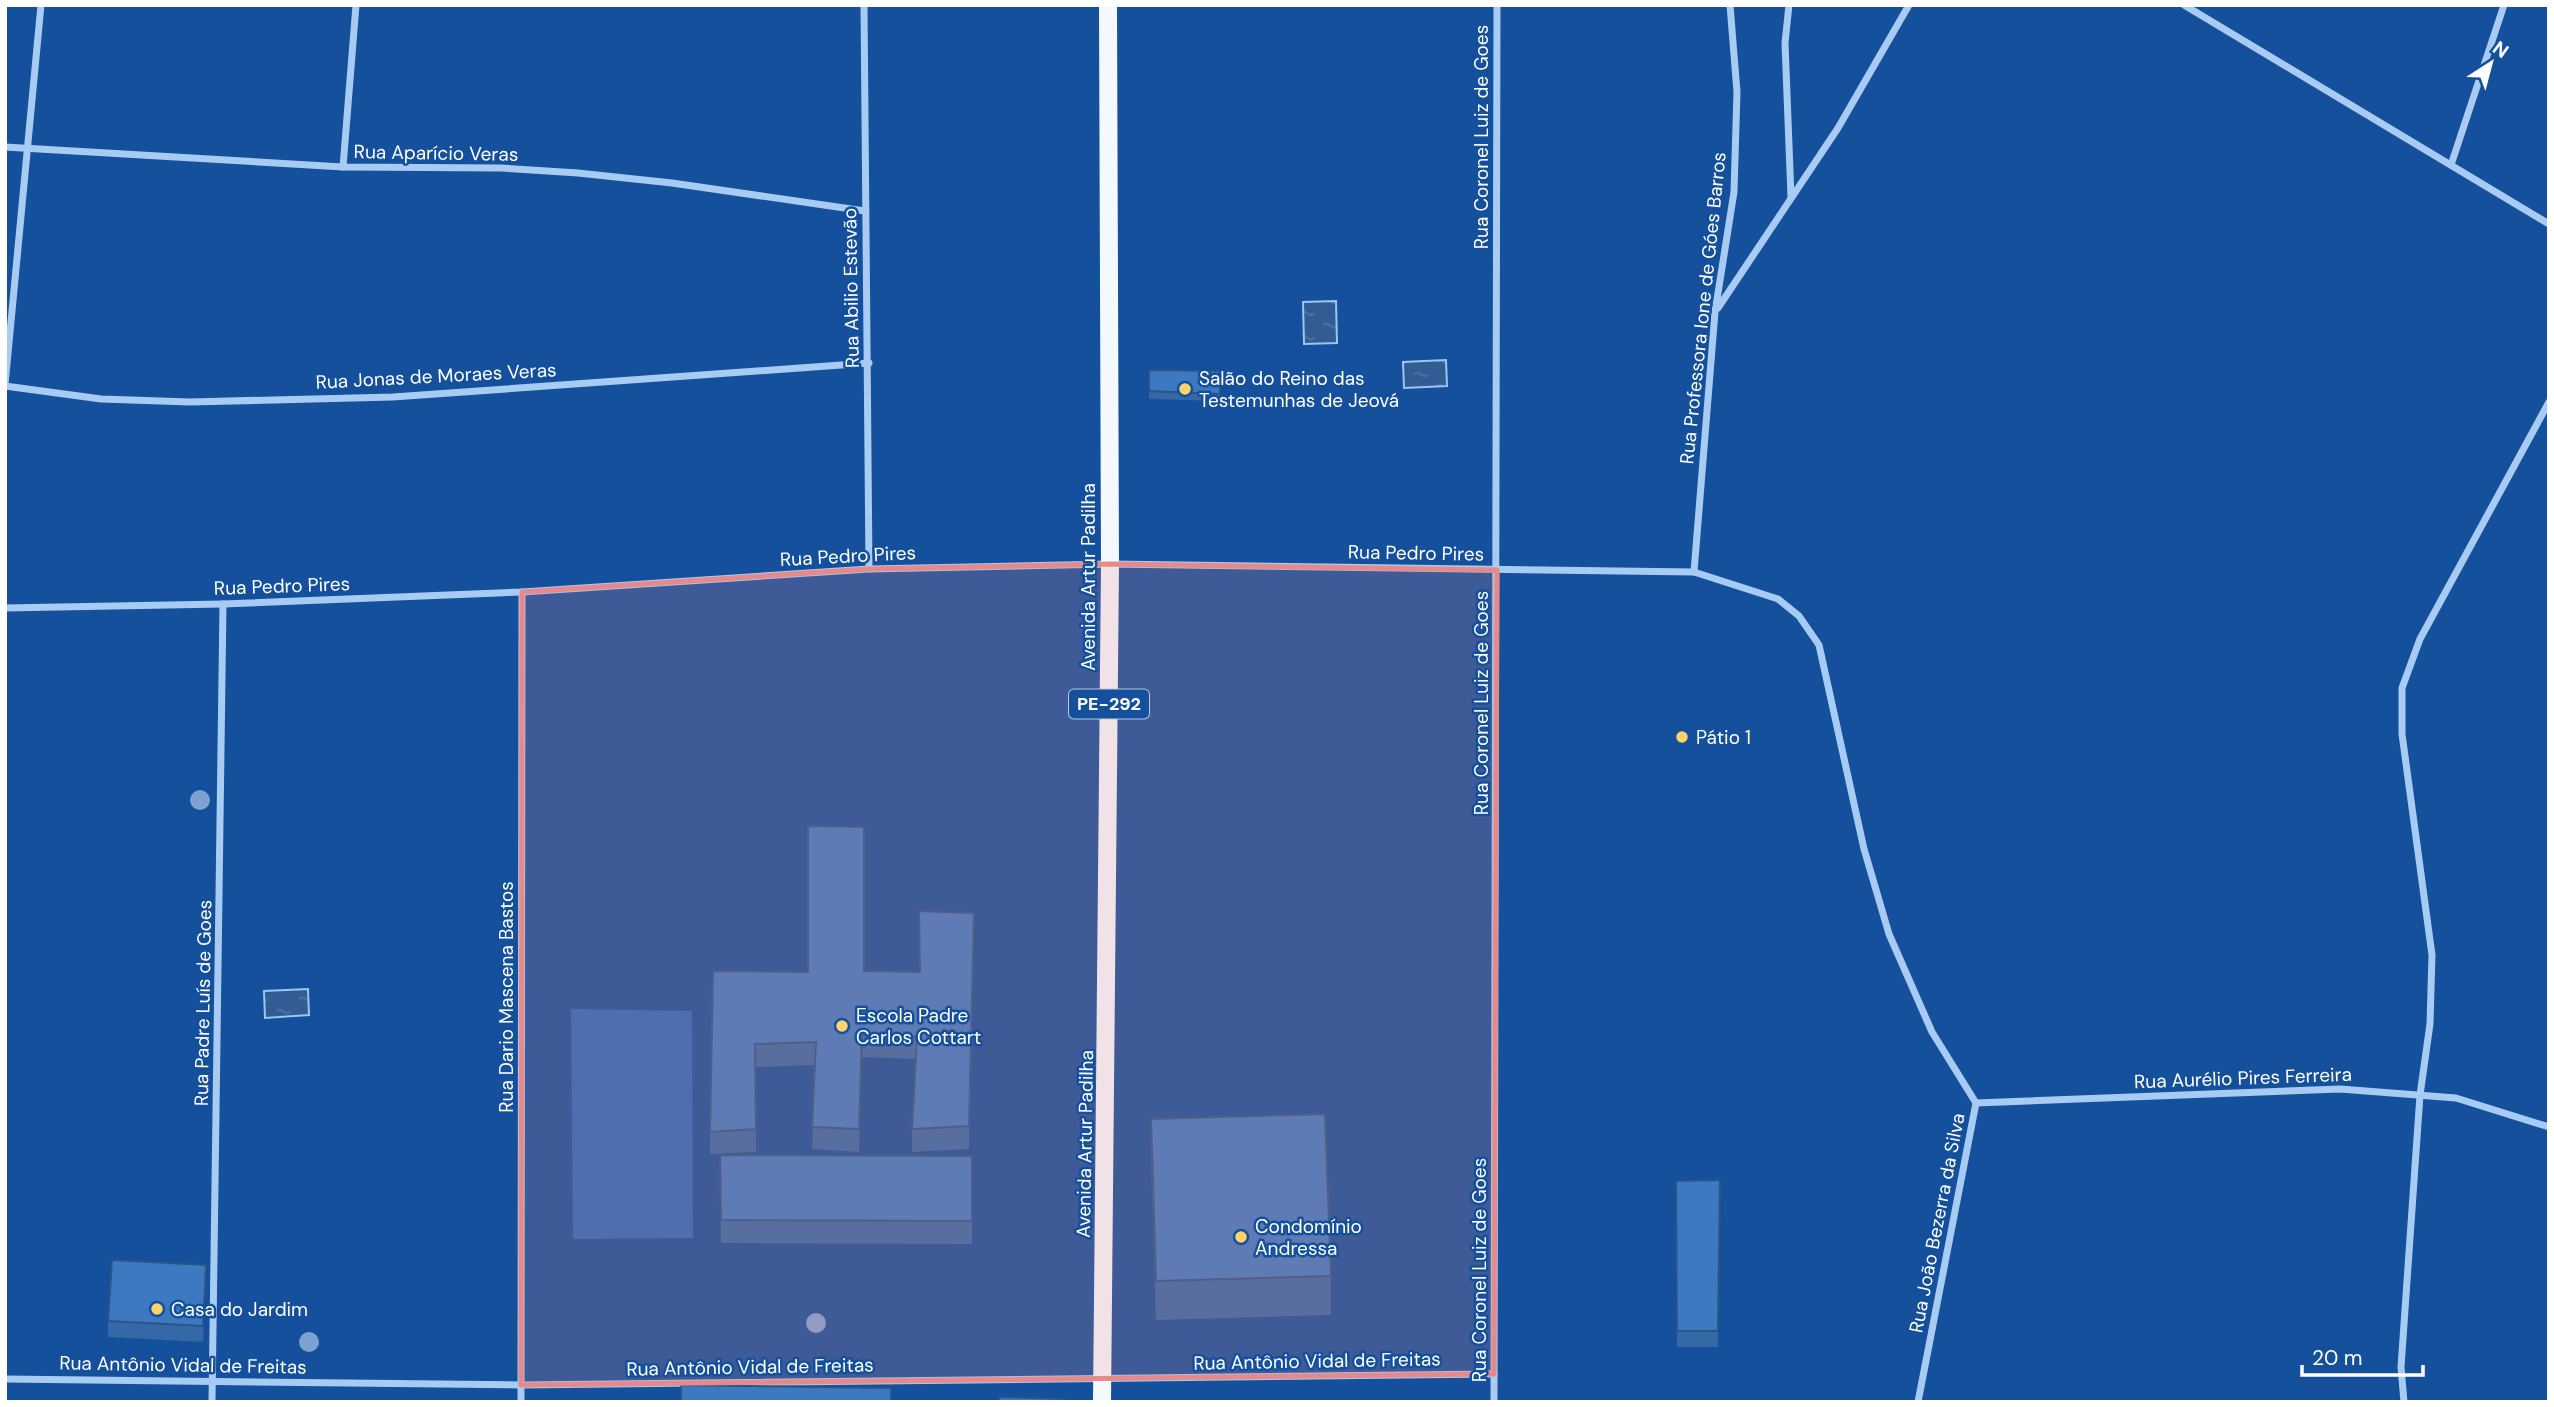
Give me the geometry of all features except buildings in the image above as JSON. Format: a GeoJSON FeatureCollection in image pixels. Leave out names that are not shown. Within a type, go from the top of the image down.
{"type":"FeatureCollection","features":[{"type":"Feature","properties":{"kind":"main road","name":"Avenida Artur Padilha"},"geometry":{"type":"LineString","coordinates":[[1102,1402],[1110,564],[1108,5]]}},
{"type":"Feature","properties":{"kind":"street"},"geometry":{"type":"LineString","coordinates":[[5,386],[41,5]]}},
{"type":"Feature","properties":{"kind":"street"},"geometry":{"type":"LineString","coordinates":[[343,167],[356,5]]}},
{"type":"Feature","properties":{"kind":"street","name":"Rua Abilio Estevão"},"geometry":{"type":"LineString","coordinates":[[864,5],[869,569]]}},
{"type":"Feature","properties":{"kind":"street","name":"Rua Coronel Luiz de Goes"},"geometry":{"type":"LineString","coordinates":[[1494,1402],[1497,5]]}},
{"type":"Feature","properties":{"kind":"street","name":"Rua Professora Ione de Góes Barros"},"geometry":{"type":"LineString","coordinates":[[1694,572],[1715,312],[1734,192],[1737,92],[1730,5]]}},
{"type":"Feature","properties":{"kind":"street"},"geometry":{"type":"LineString","coordinates":[[1789,5],[1785,43],[1791,197]]}},
{"type":"Feature","properties":{"kind":"street"},"geometry":{"type":"LineString","coordinates":[[1715,312],[1838,128],[1909,5]]}},
{"type":"Feature","properties":{"kind":"street"},"geometry":{"type":"LineString","coordinates":[[2184,5],[2549,224]]}},
{"type":"Feature","properties":{"kind":"street"},"geometry":{"type":"LineString","coordinates":[[2451,165],[2504,5]]}},
{"type":"Feature","properties":{"kind":"street","name":"Rua Aparício Veras"},"geometry":{"type":"LineString","coordinates":[[5,147],[343,167],[501,168],[578,173],[672,183],[865,211]]}},
{"type":"Feature","properties":{"kind":"street","name":"Rua Jonas de Moraes Veras"},"geometry":{"type":"LineString","coordinates":[[5,386],[101,399],[190,402],[393,397],[869,363]]}},
{"type":"Feature","properties":{"kind":"street"},"geometry":{"type":"LineString","coordinates":[[2404,1402],[2401,1367],[2420,1095],[2430,1024],[2432,955],[2402,734],[2402,688],[2420,639],[2549,401]]}},
{"type":"Feature","properties":{"kind":"street","name":"Rua Pedro Pires"},"geometry":{"type":"LineString","coordinates":[[5,608],[223,604],[522,592],[869,569],[1110,564],[1694,572],[1778,598],[1799,616],[1824,658]]}},
{"type":"Feature","properties":{"kind":"street","name":"Rua Dario Mascena Bastos"},"geometry":{"type":"LineString","coordinates":[[521,1402],[522,592]]}},
{"type":"Feature","properties":{"kind":"street","name":"Rua Padre Luís de Goes"},"geometry":{"type":"LineString","coordinates":[[212,1402],[223,604]]}},
{"type":"Feature","properties":{"kind":"street","name":"Rua João Bezerra da Silva"},"geometry":{"type":"LineString","coordinates":[[1824,658],[1842,758],[1864,849],[1889,934],[1932,1032],[1976,1103],[1918,1402]]}},
{"type":"Feature","properties":{"kind":"street","name":"Rua Aurélio Pires Ferreira"},"geometry":{"type":"LineString","coordinates":[[1976,1103],[2340,1088],[2456,1098],[2549,1127]]}},
{"type":"Feature","properties":{"kind":"street","name":"Rua Antônio Vidal de Freitas"},"geometry":{"type":"LineString","coordinates":[[5,1379],[521,1385],[1494,1374]]}},
{"type":"Feature","properties":{"kind":"highlighted area"},"geometry":{"type":"Polygon","coordinates":[[[1110,564],[1497,570],[1494,1374],[521,1385],[522,592],[869,569],[1110,564]]]}},
{"type":"Feature","properties":{"kind":"shaded area"},"geometry":{"type":"Polygon","coordinates":[[[571,1009],[692,1011],[693,1238],[573,1239],[571,1009]]]}},
{"type":"Feature","properties":{"kind":"water"},"geometry":{"type":"Polygon","coordinates":[[[1336,301],[1337,343],[1304,344],[1303,302],[1336,301]]]}},
{"type":"Feature","properties":{"kind":"water"},"geometry":{"type":"Polygon","coordinates":[[[1446,360],[1447,386],[1404,388],[1403,362],[1446,360]]]}},
{"type":"Feature","properties":{"kind":"water"},"geometry":{"type":"Polygon","coordinates":[[[308,989],[309,1015],[265,1018],[264,991],[308,989]]]}},
{"type":"Feature","properties":{"kind":"place","name":"Salão do Reino das Testemunhas de Jeová"},"geometry":{"type":"Point","coordinates":[1185,389]}},
{"type":"Feature","properties":{"kind":"place","name":"Pátio 1"},"geometry":{"type":"Point","coordinates":[1682,737]}},
{"type":"Feature","properties":{"kind":"place","name":"Escola Padre Carlos Cottart"},"geometry":{"type":"Point","coordinates":[842,1026]}},
{"type":"Feature","properties":{"kind":"place","name":"Condomínio Andressa"},"geometry":{"type":"Point","coordinates":[1241,1237]}},
{"type":"Feature","properties":{"kind":"place","name":"Casa do Jardim"},"geometry":{"type":"Point","coordinates":[157,1309]}}]}
